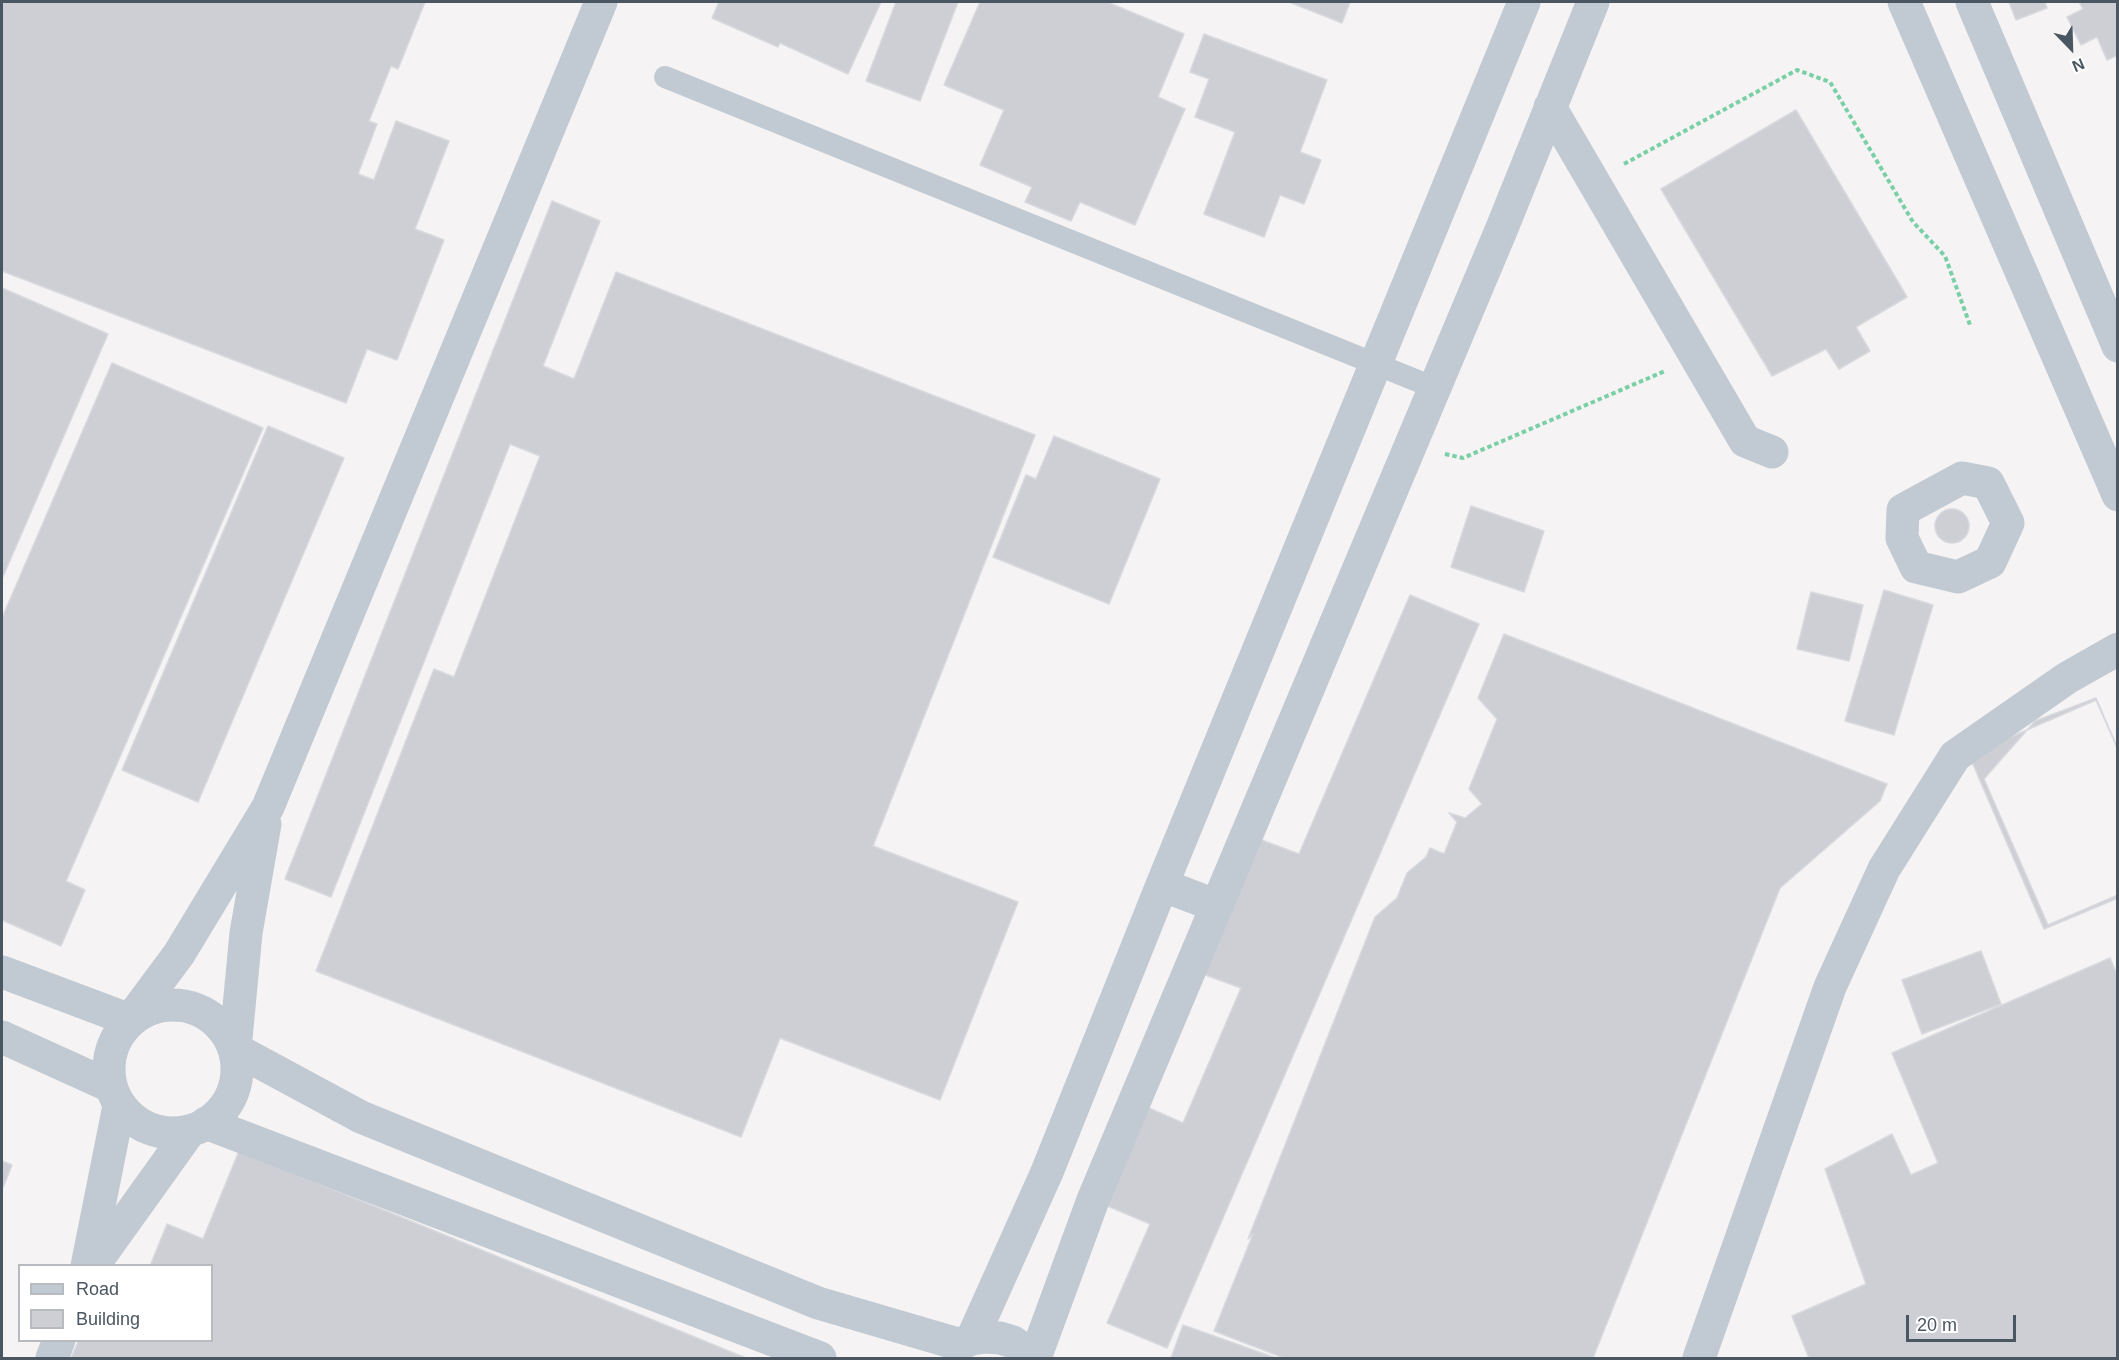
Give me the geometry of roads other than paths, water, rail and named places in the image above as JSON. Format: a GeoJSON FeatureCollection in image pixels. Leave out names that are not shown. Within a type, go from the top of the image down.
{"type":"FeatureCollection","features":[{"type":"Feature","properties":{"kind":"street"},"geometry":{"type":"LineString","coordinates":[[87,1264],[115,1096],[108,1068],[112,1046],[179,954],[268,807],[601,2]]}},
{"type":"Feature","properties":{"kind":"street"},"geometry":{"type":"LineString","coordinates":[[957,1347],[1047,1172],[1162,885],[1524,2]]}},
{"type":"Feature","properties":{"kind":"street"},"geometry":{"type":"LineString","coordinates":[[2,972],[130,1020],[152,1008],[174,1004],[198,1009],[217,1021],[235,1049],[372,1121],[819,1303],[957,1347],[986,1337],[1000,1338],[1012,1342],[1033,1359],[1093,1200],[1411,446],[1593,2]]}},
{"type":"Feature","properties":{"kind":"street"},"geometry":{"type":"LineString","coordinates":[[1904,2],[2118,495]]}},
{"type":"Feature","properties":{"kind":"street"},"geometry":{"type":"LineString","coordinates":[[1972,2],[2118,346]]}},
{"type":"Feature","properties":{"kind":"street"},"geometry":{"type":"LineString","coordinates":[[1550,107],[1745,441],[1772,452]]}},
{"type":"Feature","properties":{"kind":"street"},"geometry":{"type":"LineString","coordinates":[[1699,1359],[1830,987],[1884,869],[1955,756],[2067,678],[2118,649]]}},
{"type":"Feature","properties":{"kind":"street"},"geometry":{"type":"LineString","coordinates":[[2,1037],[115,1096],[135,1122],[152,1130],[175,1134],[215,1119],[230,1101],[236,1084],[238,1062],[235,1049],[246,933],[268,807]]}},
{"type":"Feature","properties":{"kind":"street"},"geometry":{"type":"LineString","coordinates":[[1162,885],[1217,906]]}},
{"type":"Feature","properties":{"kind":"street"},"geometry":{"type":"LineString","coordinates":[[94,1264],[197,1127]]}},
{"type":"Feature","properties":{"kind":"street"},"geometry":{"type":"LineString","coordinates":[[197,1127],[366,1183],[820,1359]]}},
{"type":"Feature","properties":{"kind":"street"},"geometry":{"type":"LineString","coordinates":[[52,1359],[60,1342]]}},
{"type":"Feature","properties":{"kind":"lane"},"geometry":{"type":"LineString","coordinates":[[665,77],[1435,388]]}}]}
